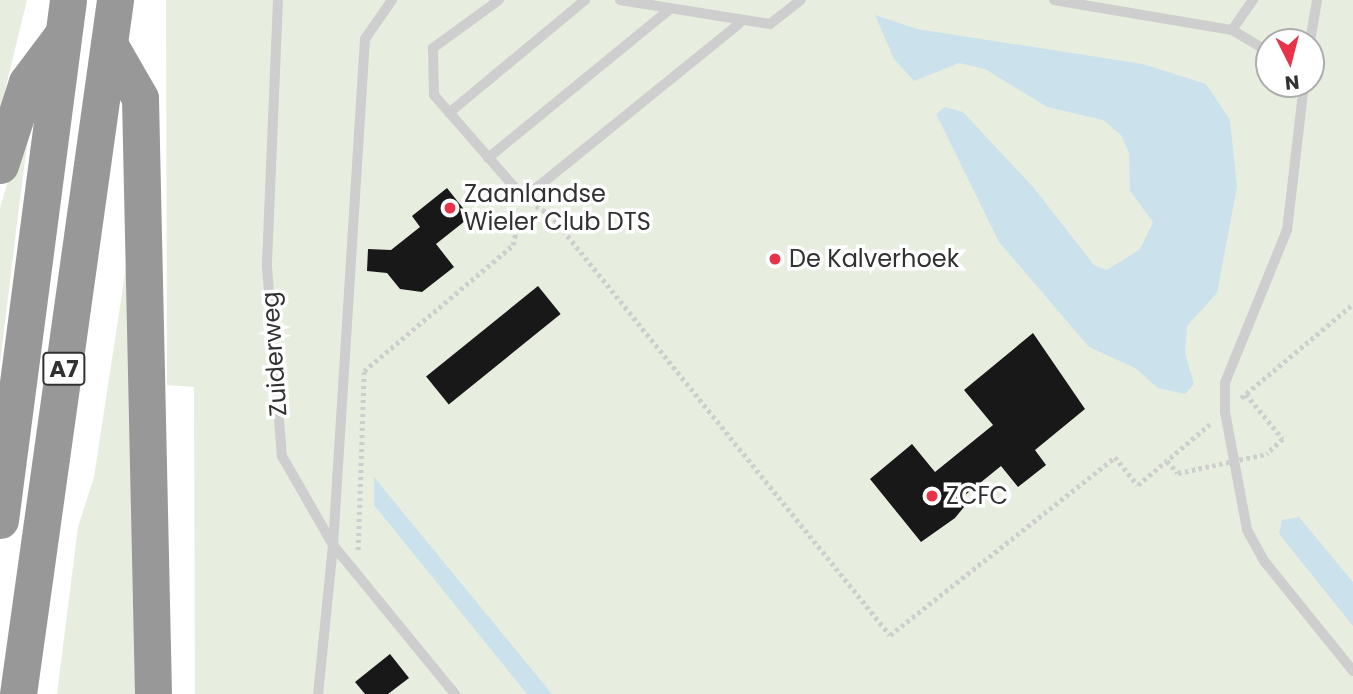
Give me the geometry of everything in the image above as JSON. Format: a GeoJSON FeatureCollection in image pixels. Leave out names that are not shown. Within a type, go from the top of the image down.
{"type":"FeatureCollection","features":[{"type":"Feature","properties":{"kind":"highway","name":"A7"},"geometry":{"type":"LineString","coordinates":[[18,694],[115,0]]}},
{"type":"Feature","properties":{"kind":"highway","name":"A7"},"geometry":{"type":"LineString","coordinates":[[0,164],[27,82],[66,17]]}},
{"type":"Feature","properties":{"kind":"highway","name":"A7"},"geometry":{"type":"LineString","coordinates":[[0,520],[66,17]]}},
{"type":"Feature","properties":{"kind":"highway"},"geometry":{"type":"LineString","coordinates":[[109,44],[140,98],[153,694]]}},
{"type":"Feature","properties":{"kind":"lane","name":"Zuiderweg"},"geometry":{"type":"LineString","coordinates":[[278,0],[267,267],[282,456],[333,545],[455,694]]}},
{"type":"Feature","properties":{"kind":"lane"},"geometry":{"type":"LineString","coordinates":[[318,694],[333,545],[365,39],[392,0]]}},
{"type":"Feature","properties":{"kind":"lane"},"geometry":{"type":"LineString","coordinates":[[499,0],[433,48],[434,95],[524,198],[739,24]]}},
{"type":"Feature","properties":{"kind":"lane"},"geometry":{"type":"LineString","coordinates":[[449,113],[585,0]]}},
{"type":"Feature","properties":{"kind":"lane"},"geometry":{"type":"LineString","coordinates":[[620,0],[739,24],[770,24],[801,0]]}},
{"type":"Feature","properties":{"kind":"lane"},"geometry":{"type":"LineString","coordinates":[[1054,0],[1232,30],[1255,44]]}},
{"type":"Feature","properties":{"kind":"lane"},"geometry":{"type":"LineString","coordinates":[[1232,30],[1253,0]]}},
{"type":"Feature","properties":{"kind":"lane"},"geometry":{"type":"LineString","coordinates":[[1312,28],[1317,0]]}},
{"type":"Feature","properties":{"kind":"lane"},"geometry":{"type":"LineString","coordinates":[[488,158],[669,10]]}},
{"type":"Feature","properties":{"kind":"lane"},"geometry":{"type":"LineString","coordinates":[[1302,98],[1287,230],[1225,383],[1225,412],[1247,530],[1265,562],[1353,671]]}},
{"type":"Feature","properties":{"kind":"path"},"geometry":{"type":"LineString","coordinates":[[358,575],[363,371],[513,245],[524,198],[550,214],[890,635],[1115,457],[1138,485],[1353,304]]}},
{"type":"Feature","properties":{"kind":"path"},"geometry":{"type":"LineString","coordinates":[[1167,461],[1178,473],[1267,454],[1283,439],[1246,394]]}},
{"type":"Feature","properties":{"kind":"green space"},"geometry":{"type":"Polygon","coordinates":[[[0,0],[27,0],[0,111],[0,0]]]}},
{"type":"Feature","properties":{"kind":"green space","name":"De Kalverhoek"},"geometry":{"type":"Polygon","coordinates":[[[166,0],[1353,0],[1353,694],[195,694],[194,387],[167,385],[166,0]]]}},
{"type":"Feature","properties":{"kind":"green space"},"geometry":{"type":"Polygon","coordinates":[[[34,92],[18,215],[0,364],[0,208],[34,92]]]}},
{"type":"Feature","properties":{"kind":"green space"},"geometry":{"type":"Polygon","coordinates":[[[132,228],[139,694],[57,694],[78,527],[94,477],[132,228]]]}},
{"type":"Feature","properties":{"kind":"water"},"geometry":{"type":"Polygon","coordinates":[[[875,15],[917,29],[1143,64],[1206,84],[1230,120],[1237,187],[1217,293],[1187,326],[1185,353],[1194,384],[1185,394],[1158,388],[1135,368],[1089,347],[999,242],[936,114],[945,107],[963,112],[1034,188],[1094,265],[1107,270],[1140,249],[1153,222],[1130,191],[1129,153],[1121,135],[1103,120],[1047,107],[985,69],[959,63],[914,81],[894,59],[875,15]]]}},
{"type":"Feature","properties":{"kind":"water"},"geometry":{"type":"Polygon","coordinates":[[[374,477],[552,694],[527,694],[374,505],[374,477]]]}},
{"type":"Feature","properties":{"kind":"water"},"geometry":{"type":"Polygon","coordinates":[[[1299,517],[1353,582],[1353,626],[1279,534],[1282,520],[1299,517]]]}},
{"type":"Feature","properties":{"kind":"building"},"geometry":{"type":"Polygon","coordinates":[[[447,188],[470,217],[436,244],[454,267],[422,292],[400,289],[387,273],[367,271],[368,249],[391,250],[420,227],[412,216],[447,188]]]}},
{"type":"Feature","properties":{"kind":"building"},"geometry":{"type":"Polygon","coordinates":[[[538,286],[561,314],[449,405],[426,377],[538,286]]]}},
{"type":"Feature","properties":{"kind":"building"},"geometry":{"type":"Polygon","coordinates":[[[1033,333],[1085,409],[1035,450],[1046,465],[1018,487],[1001,466],[959,500],[964,507],[955,518],[921,542],[870,479],[912,444],[935,472],[993,425],[964,390],[1033,333]]]}},
{"type":"Feature","properties":{"kind":"building"},"geometry":{"type":"Polygon","coordinates":[[[390,654],[409,678],[388,694],[365,694],[355,682],[390,654]]]}},
{"type":"Feature","properties":{"kind":"place","name":"Zaanlandse Wieler Club DTS"},"geometry":{"type":"Point","coordinates":[450,208]}},
{"type":"Feature","properties":{"kind":"place","name":"De Kalverhoek"},"geometry":{"type":"Point","coordinates":[775,259]}},
{"type":"Feature","properties":{"kind":"place","name":"ZCFC"},"geometry":{"type":"Point","coordinates":[932,496]}}]}
